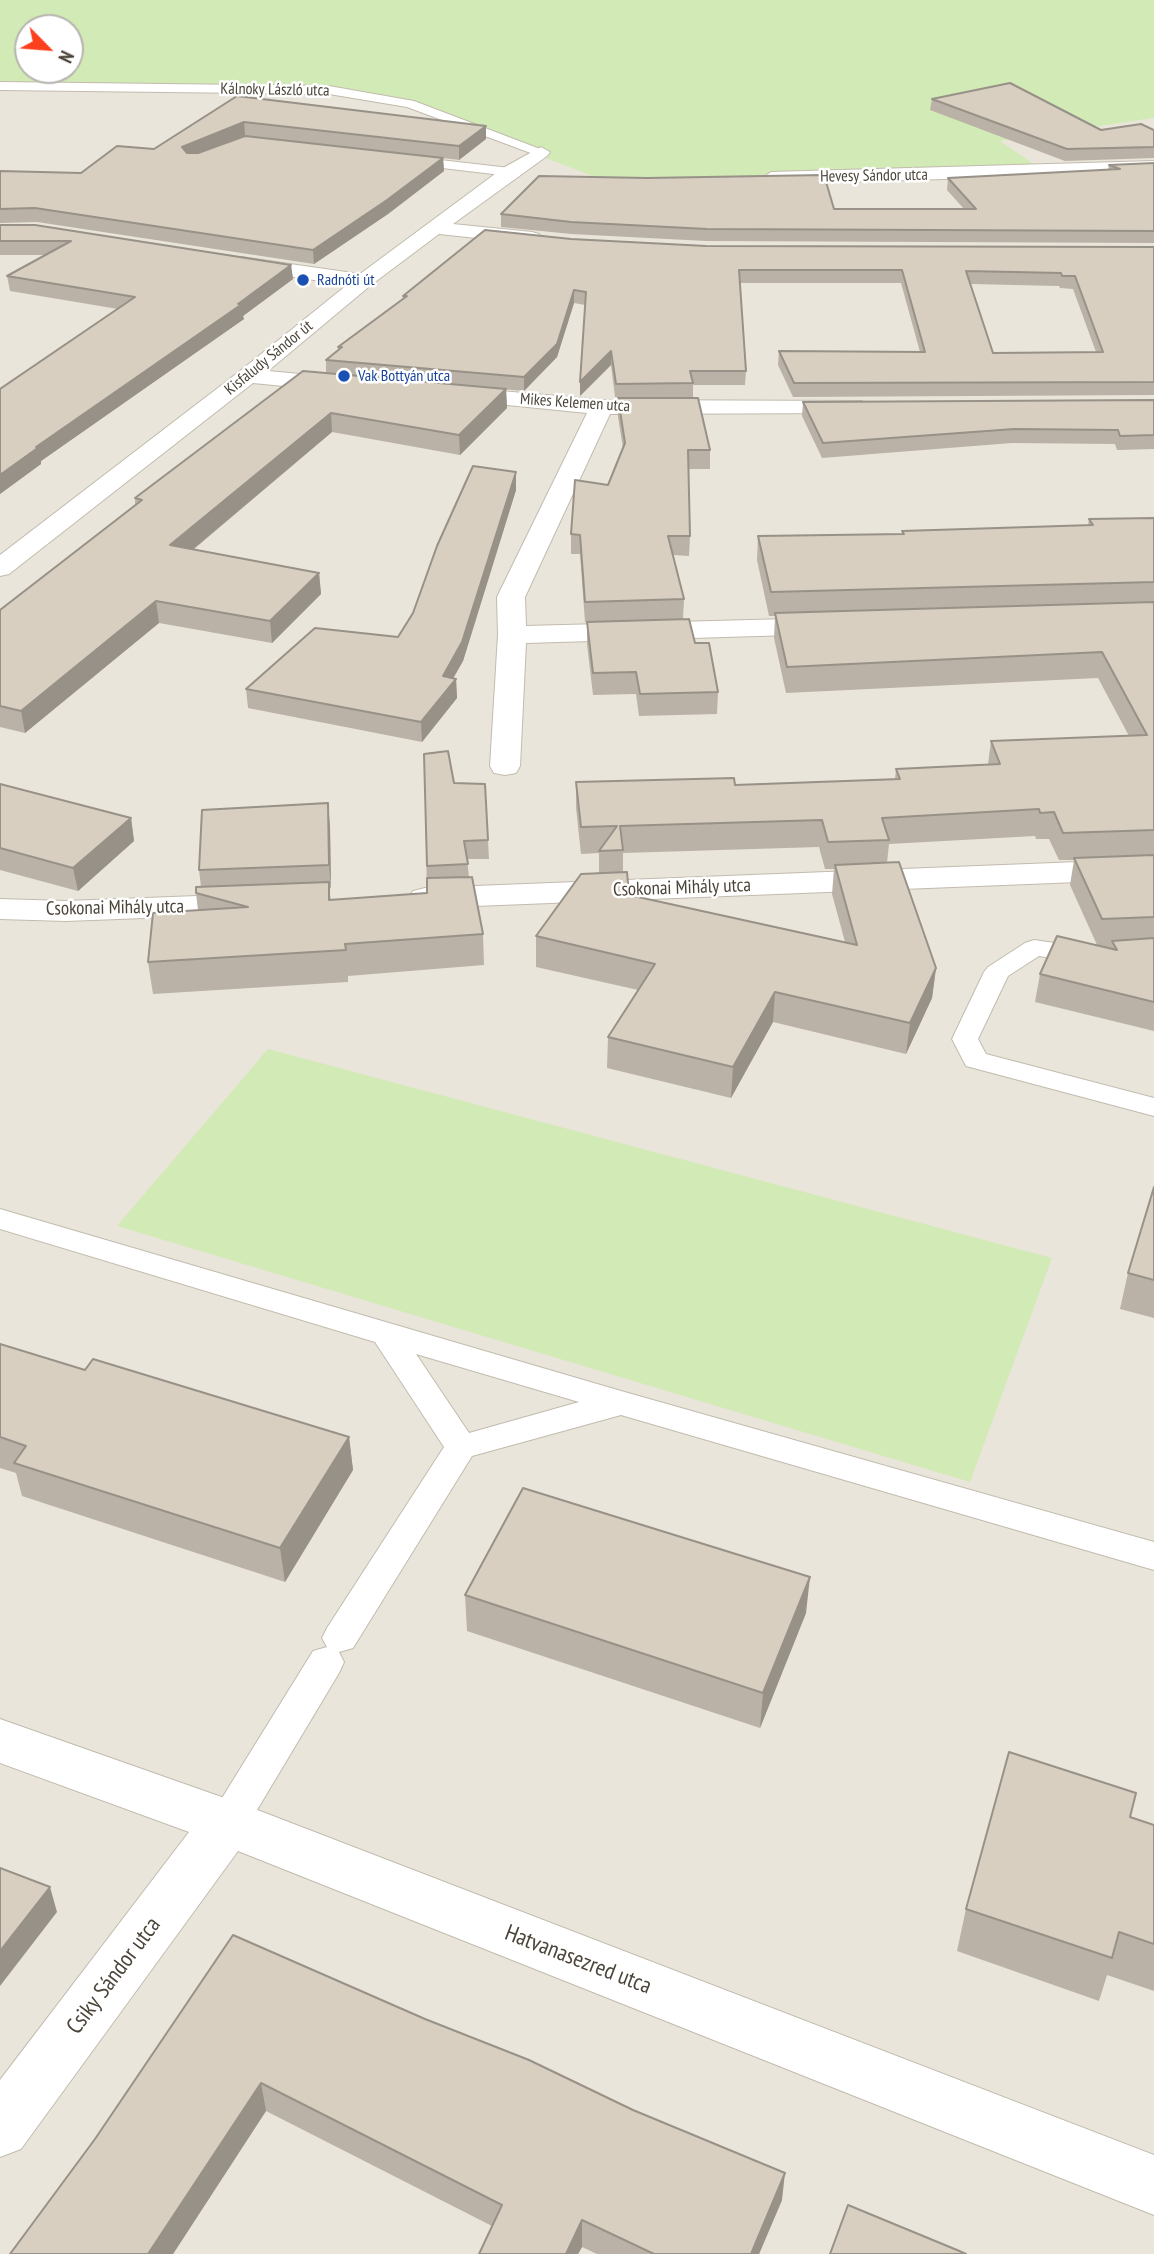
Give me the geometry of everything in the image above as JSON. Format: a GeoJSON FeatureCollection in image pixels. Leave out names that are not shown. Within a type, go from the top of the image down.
{"type":"FeatureCollection","features":[{"type":"Feature","properties":{"kind":"street","name":"Kisfaludy Sándor út"},"geometry":{"type":"LineString","coordinates":[[0,568],[248,376],[364,281],[541,152]]}},
{"type":"Feature","properties":{"kind":"street","name":"Hevesy Sándor utca"},"geometry":{"type":"LineString","coordinates":[[756,178],[1154,167]]}},
{"type":"Feature","properties":{"kind":"street"},"geometry":{"type":"LineString","coordinates":[[510,172],[546,175]]}},
{"type":"Feature","properties":{"kind":"street"},"geometry":{"type":"LineString","coordinates":[[437,228],[557,241]]}},
{"type":"Feature","properties":{"kind":"street"},"geometry":{"type":"LineString","coordinates":[[219,260],[364,281]]}},
{"type":"Feature","properties":{"kind":"street"},"geometry":{"type":"LineString","coordinates":[[248,376],[371,387]]}},
{"type":"Feature","properties":{"kind":"street","name":"Mikes Kelemen utca"},"geometry":{"type":"LineString","coordinates":[[439,393],[602,407],[878,406]]}},
{"type":"Feature","properties":{"kind":"street"},"geometry":{"type":"LineString","coordinates":[[505,766],[512,635],[510,597],[602,407]]}},
{"type":"Feature","properties":{"kind":"street"},"geometry":{"type":"LineString","coordinates":[[512,635],[850,625]]}},
{"type":"Feature","properties":{"kind":"street","name":"Csokonai Mihály utca"},"geometry":{"type":"LineString","coordinates":[[401,899],[1154,869]]}},
{"type":"Feature","properties":{"kind":"street","name":"Csokonai Mihály utca"},"geometry":{"type":"LineString","coordinates":[[0,909],[66,911],[275,903]]}},
{"type":"Feature","properties":{"kind":"street","name":"Hatvanasezred utca"},"geometry":{"type":"LineString","coordinates":[[0,1741],[228,1823],[1154,2185]]}},
{"type":"Feature","properties":{"kind":"street","name":"Csiky Sándor utca"},"geometry":{"type":"LineString","coordinates":[[0,2128],[228,1823]]}},
{"type":"Feature","properties":{"kind":"lane","name":"Kálnoky László utca"},"geometry":{"type":"LineString","coordinates":[[0,86],[329,90],[410,104],[541,152]]}},
{"type":"Feature","properties":{"kind":"lane"},"geometry":{"type":"LineString","coordinates":[[392,158],[510,172]]}},
{"type":"Feature","properties":{"kind":"lane"},"geometry":{"type":"LineString","coordinates":[[1154,955],[1102,958],[1034,948],[998,972],[965,1039],[976,1060],[1154,1107]]}},
{"type":"Feature","properties":{"kind":"lane"},"geometry":{"type":"LineString","coordinates":[[0,1219],[621,1403],[1154,1556]]}},
{"type":"Feature","properties":{"kind":"lane"},"geometry":{"type":"LineString","coordinates":[[386,1334],[461,1447]]}},
{"type":"Feature","properties":{"kind":"lane"},"geometry":{"type":"LineString","coordinates":[[228,1823],[461,1447],[621,1403]]}},
{"type":"Feature","properties":{"kind":"shaded area"},"geometry":{"type":"Polygon","coordinates":[[[0,91],[324,91],[1039,168],[999,141],[1154,118],[1154,2254],[0,2254],[0,91]]]}},
{"type":"Feature","properties":{"kind":"green space"},"geometry":{"type":"Polygon","coordinates":[[[0,0],[1154,0],[1154,118],[1000,141],[1041,169],[603,180],[397,101],[324,91],[0,91],[0,0]]]}},
{"type":"Feature","properties":{"kind":"green space"},"geometry":{"type":"Polygon","coordinates":[[[268,1049],[1052,1258],[970,1482],[117,1226],[268,1049]]]}},
{"type":"Feature","properties":{"kind":"building"},"geometry":{"type":"Polygon","coordinates":[[[1010,83],[1101,130],[1141,124],[1154,130],[1154,147],[1067,149],[932,99],[1010,83]]]}},
{"type":"Feature","properties":{"kind":"building"},"geometry":{"type":"Polygon","coordinates":[[[237,96],[486,126],[459,146],[244,122],[182,147],[187,153],[198,153],[245,136],[443,158],[313,250],[35,208],[0,209],[0,171],[81,173],[117,146],[154,149],[237,96]]]}},
{"type":"Feature","properties":{"kind":"building"},"geometry":{"type":"Polygon","coordinates":[[[1154,163],[1154,231],[707,229],[571,222],[501,214],[539,176],[647,178],[824,175],[834,209],[976,209],[948,178],[1120,169],[1109,165],[1154,163]]]}},
{"type":"Feature","properties":{"kind":"building"},"geometry":{"type":"Polygon","coordinates":[[[0,225],[35,225],[291,265],[238,304],[242,304],[0,475],[0,389],[135,297],[7,276],[71,241],[0,241],[0,225]]]}},
{"type":"Feature","properties":{"kind":"building"},"geometry":{"type":"Polygon","coordinates":[[[485,230],[571,239],[706,246],[1154,247],[1154,382],[794,383],[779,351],[925,352],[902,270],[739,270],[746,371],[690,371],[693,383],[616,384],[611,351],[580,382],[586,292],[574,290],[557,344],[524,377],[326,360],[342,347],[338,347],[407,296],[403,296],[485,230]],[[966,271],[993,353],[1103,352],[1075,276],[1062,276],[1061,273],[966,271]]]}},
{"type":"Feature","properties":{"kind":"building"},"geometry":{"type":"Polygon","coordinates":[[[303,371],[506,389],[459,435],[331,413],[170,545],[319,573],[270,621],[156,601],[21,711],[0,706],[0,610],[142,500],[135,498],[303,371]]]}},
{"type":"Feature","properties":{"kind":"building"},"geometry":{"type":"Polygon","coordinates":[[[618,398],[698,398],[710,450],[688,450],[690,536],[668,536],[684,599],[585,602],[580,535],[571,534],[575,480],[608,485],[625,443],[618,398]]]}},
{"type":"Feature","properties":{"kind":"building"},"geometry":{"type":"Polygon","coordinates":[[[1154,400],[1154,435],[1120,436],[1118,430],[1014,429],[823,443],[803,402],[1154,400]]]}},
{"type":"Feature","properties":{"kind":"building"},"geometry":{"type":"Polygon","coordinates":[[[473,466],[516,472],[462,642],[443,676],[456,679],[421,722],[246,689],[315,628],[398,637],[413,613],[437,546],[473,466]]]}},
{"type":"Feature","properties":{"kind":"building"},"geometry":{"type":"Polygon","coordinates":[[[1154,518],[1154,582],[771,592],[758,536],[904,534],[902,531],[1093,525],[1089,519],[1154,518]]]}},
{"type":"Feature","properties":{"kind":"building"},"geometry":{"type":"Polygon","coordinates":[[[1154,602],[1154,830],[1063,833],[1054,812],[1040,813],[1039,809],[882,818],[889,840],[828,842],[822,820],[620,826],[623,850],[599,851],[617,826],[581,827],[576,782],[734,778],[735,785],[900,779],[896,769],[1000,764],[991,741],[1147,735],[1102,652],[787,667],[775,613],[1154,602]]]}},
{"type":"Feature","properties":{"kind":"building"},"geometry":{"type":"Polygon","coordinates":[[[689,619],[695,643],[709,643],[718,692],[640,694],[636,672],[593,673],[587,622],[689,619]]]}},
{"type":"Feature","properties":{"kind":"building"},"geometry":{"type":"Polygon","coordinates":[[[448,751],[454,783],[485,784],[488,840],[464,841],[468,864],[427,866],[424,754],[448,751]]]}},
{"type":"Feature","properties":{"kind":"building"},"geometry":{"type":"Polygon","coordinates":[[[0,784],[131,818],[73,868],[0,848],[0,784]]]}},
{"type":"Feature","properties":{"kind":"building"},"geometry":{"type":"Polygon","coordinates":[[[328,803],[329,865],[199,870],[202,810],[328,803]]]}},
{"type":"Feature","properties":{"kind":"building"},"geometry":{"type":"Polygon","coordinates":[[[1154,855],[1154,917],[1102,919],[1074,858],[1154,855]]]}},
{"type":"Feature","properties":{"kind":"building"},"geometry":{"type":"Polygon","coordinates":[[[899,862],[936,968],[910,1023],[775,992],[733,1067],[608,1037],[655,964],[536,936],[581,874],[627,872],[629,895],[857,945],[835,865],[899,862]]]}},
{"type":"Feature","properties":{"kind":"building"},"geometry":{"type":"Polygon","coordinates":[[[472,877],[483,934],[345,944],[346,950],[148,962],[153,913],[248,907],[196,893],[196,887],[329,882],[329,900],[427,893],[427,878],[472,877]]]}},
{"type":"Feature","properties":{"kind":"building"},"geometry":{"type":"Polygon","coordinates":[[[1057,936],[1117,950],[1112,941],[1154,938],[1154,1002],[1040,974],[1057,936]]]}},
{"type":"Feature","properties":{"kind":"building"},"geometry":{"type":"Polygon","coordinates":[[[1154,1187],[1154,1280],[1128,1273],[1154,1187]]]}},
{"type":"Feature","properties":{"kind":"building"},"geometry":{"type":"Polygon","coordinates":[[[0,1344],[85,1370],[93,1359],[349,1437],[280,1548],[14,1463],[26,1446],[0,1437],[0,1344]]]}},
{"type":"Feature","properties":{"kind":"building"},"geometry":{"type":"Polygon","coordinates":[[[523,1488],[810,1577],[763,1693],[465,1595],[523,1488]]]}},
{"type":"Feature","properties":{"kind":"building"},"geometry":{"type":"Polygon","coordinates":[[[1009,1752],[1136,1793],[1130,1817],[1154,1825],[1154,1944],[1119,1932],[1112,1958],[966,1909],[1009,1752]]]}},
{"type":"Feature","properties":{"kind":"building"},"geometry":{"type":"Polygon","coordinates":[[[0,1868],[50,1887],[0,1951],[0,1868]]]}},
{"type":"Feature","properties":{"kind":"building"},"geometry":{"type":"Polygon","coordinates":[[[233,1935],[425,2019],[529,2060],[633,2110],[785,2173],[751,2254],[654,2254],[582,2220],[566,2254],[479,2254],[502,2205],[261,2083],[148,2254],[10,2254],[95,2139],[233,1935]]]}},
{"type":"Feature","properties":{"kind":"building"},"geometry":{"type":"Polygon","coordinates":[[[848,2205],[957,2250],[966,2254],[830,2254],[848,2205]]]}},
{"type":"Feature","properties":{"kind":"place","name":"Radnóti út"},"geometry":{"type":"Point","coordinates":[303,280]}},
{"type":"Feature","properties":{"kind":"place","name":"Vak Bottyán utca"},"geometry":{"type":"Point","coordinates":[344,376]}}]}
